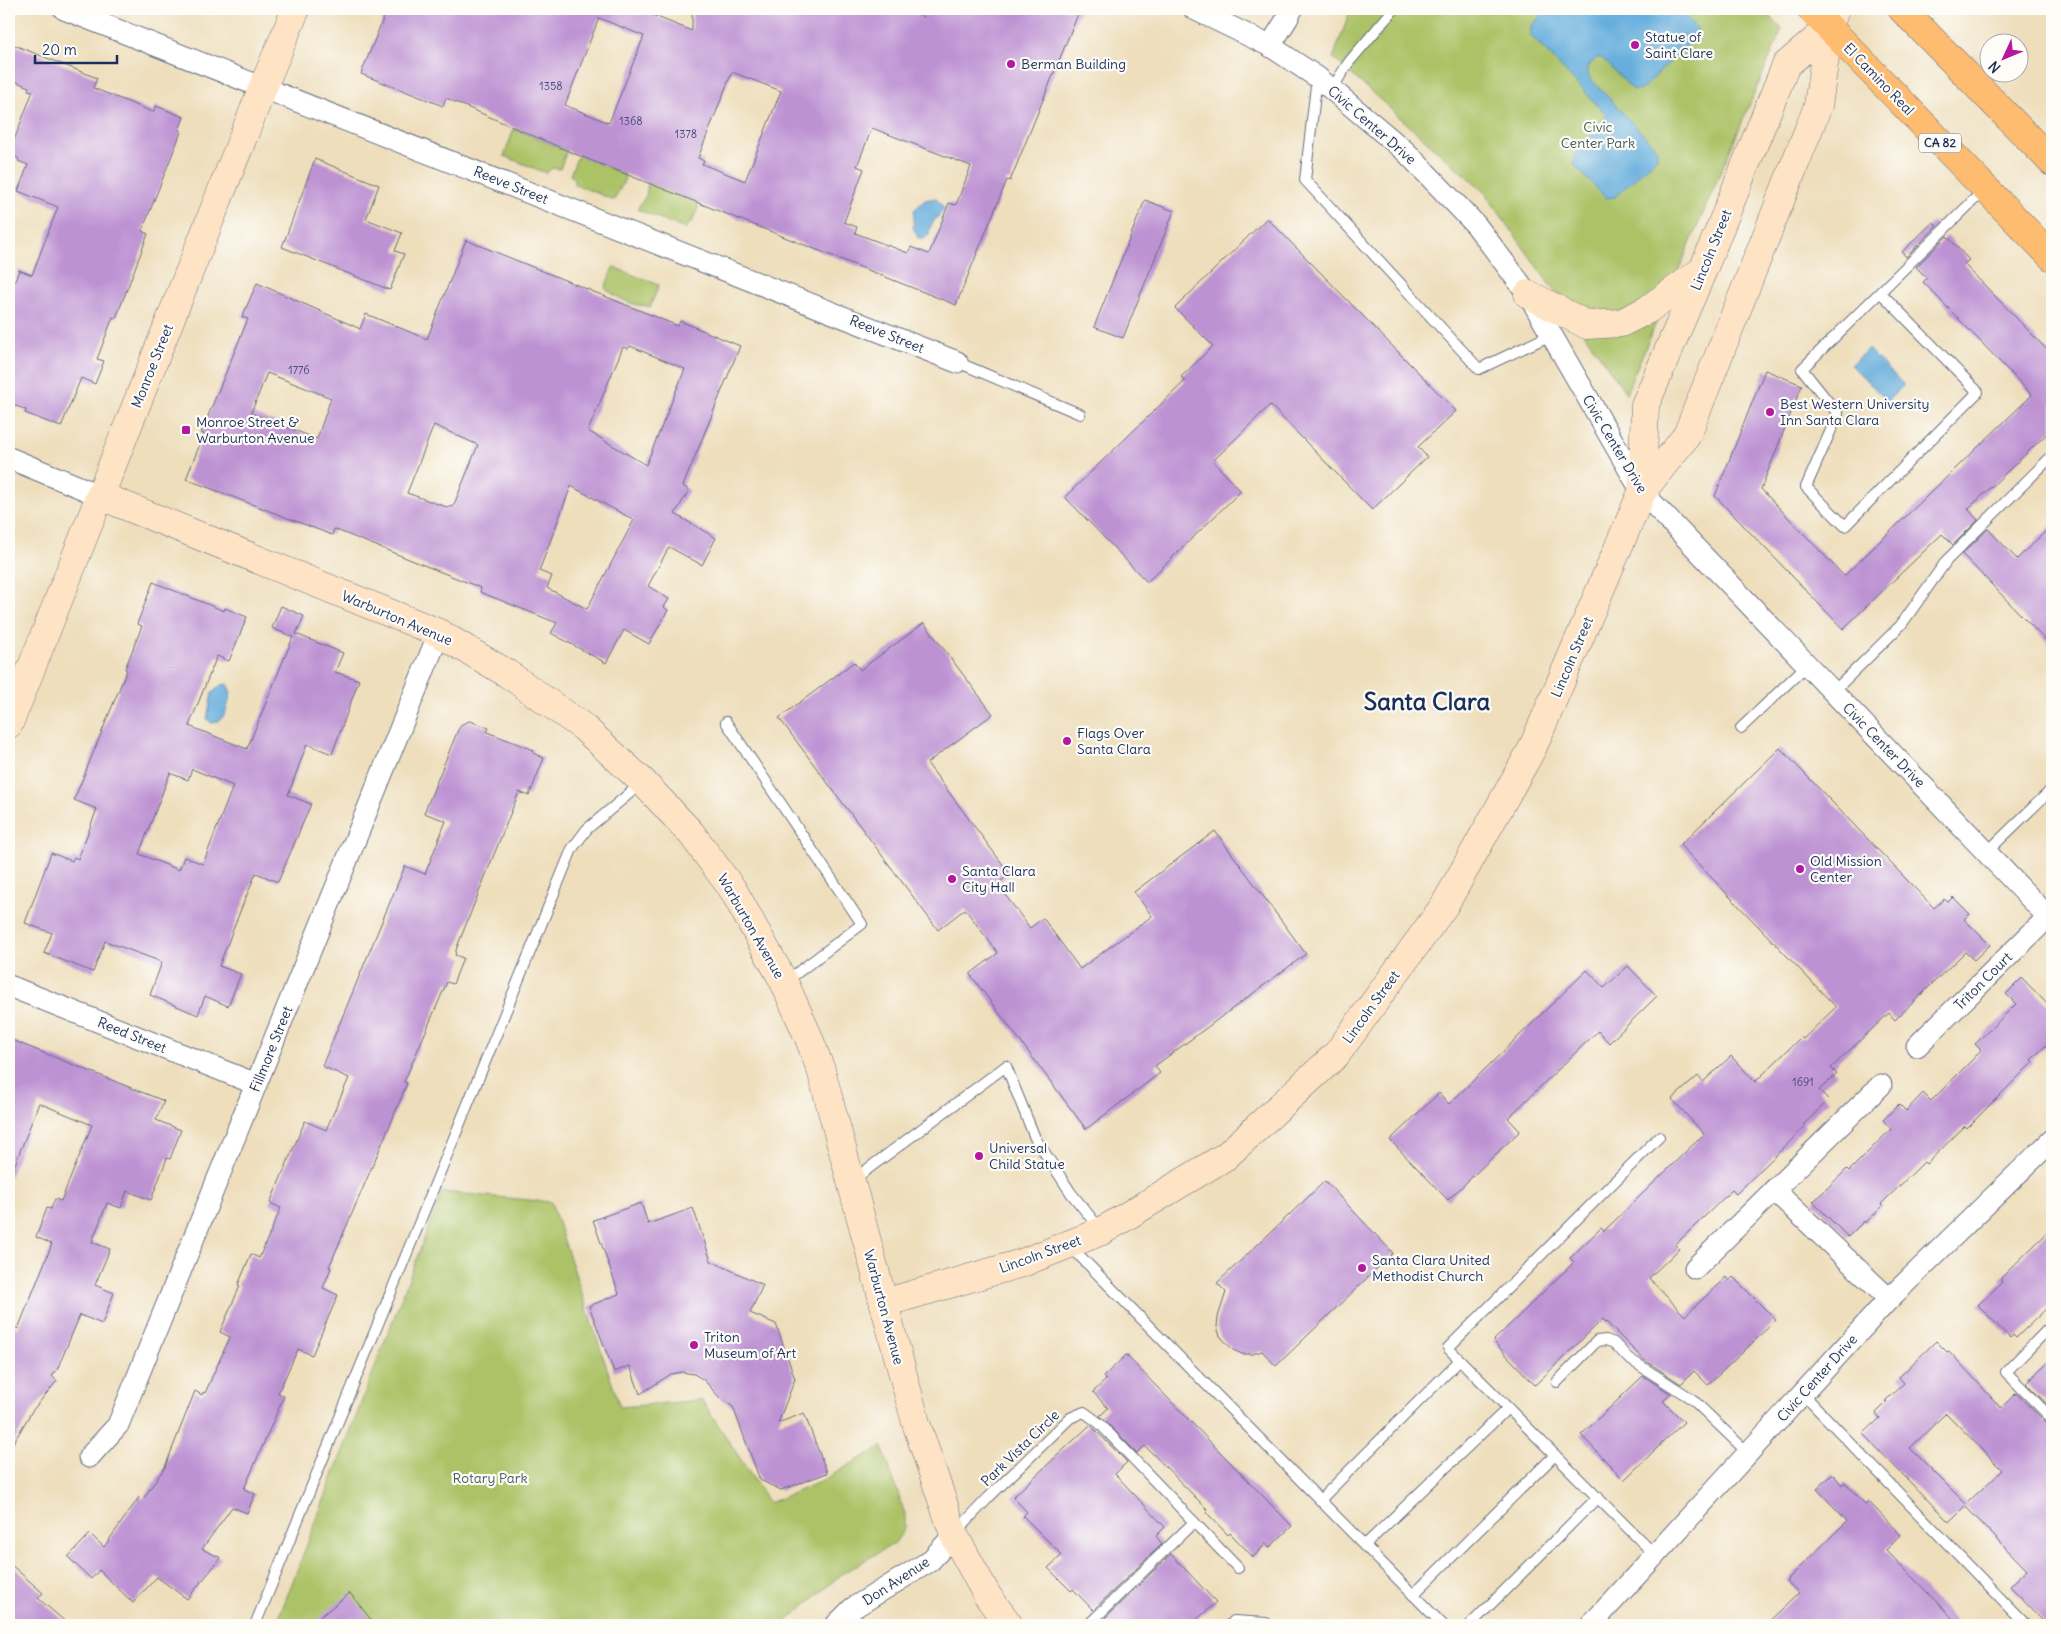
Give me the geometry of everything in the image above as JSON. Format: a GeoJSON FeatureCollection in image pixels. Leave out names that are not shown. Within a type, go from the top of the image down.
{"type":"FeatureCollection","features":[{"type":"Feature","properties":{"kind":"main road","name":"El Camino Real"},"geometry":{"type":"LineString","coordinates":[[1811,9],[1832,19],[1985,189],[2052,257]]}},
{"type":"Feature","properties":{"kind":"main road"},"geometry":{"type":"LineString","coordinates":[[1902,9],[2052,162]]}},
{"type":"Feature","properties":{"kind":"street","name":"Reeve Street"},"geometry":{"type":"LineString","coordinates":[[64,9],[957,362]]}},
{"type":"Feature","properties":{"kind":"street","name":"Monroe Street"},"geometry":{"type":"LineString","coordinates":[[9,724],[263,87],[296,9]]}},
{"type":"Feature","properties":{"kind":"street","name":"Civic Center Drive"},"geometry":{"type":"LineString","coordinates":[[1194,9],[1270,46],[1324,84],[1406,152],[1476,225],[1528,294],[1642,492],[2050,919]]}},
{"type":"Feature","properties":{"kind":"street"},"geometry":{"type":"LineString","coordinates":[[1270,46],[1288,19],[1292,9]]}},
{"type":"Feature","properties":{"kind":"street","name":"Lincoln Street"},"geometry":{"type":"LineString","coordinates":[[1642,492],[1645,405],[1703,270],[1786,65],[1832,19]]}},
{"type":"Feature","properties":{"kind":"street","name":"Lincoln Street"},"geometry":{"type":"LineString","coordinates":[[884,1303],[1022,1263],[1069,1246],[1102,1231],[1226,1156],[1336,1055],[1444,906],[1532,749],[1642,492],[1686,435],[1818,106],[1832,19]]}},
{"type":"Feature","properties":{"kind":"street"},"geometry":{"type":"LineString","coordinates":[[1528,294],[1587,325],[1620,323],[1647,310],[1703,270]]}},
{"type":"Feature","properties":{"kind":"street","name":"Warburton Avenue"},"geometry":{"type":"LineString","coordinates":[[9,458],[439,633],[508,674],[583,727],[643,782],[691,833],[733,890],[784,982],[808,1036],[820,1070],[916,1423],[954,1535],[987,1595],[1009,1625]]}},
{"type":"Feature","properties":{"kind":"street","name":"Fillmore Street"},"geometry":{"type":"LineString","coordinates":[[89,1457],[118,1425],[439,633]]}},
{"type":"Feature","properties":{"kind":"street","name":"Triton Court"},"geometry":{"type":"LineString","coordinates":[[1917,1046],[2050,919]]}},
{"type":"Feature","properties":{"kind":"street","name":"Reed Street"},"geometry":{"type":"LineString","coordinates":[[9,986],[256,1084]]}},
{"type":"Feature","properties":{"kind":"street"},"geometry":{"type":"LineString","coordinates":[[1695,1268],[1881,1085]]}},
{"type":"Feature","properties":{"kind":"street","name":"Civic Center Drive"},"geometry":{"type":"LineString","coordinates":[[1591,1625],[1889,1299],[2052,1140]]}},
{"type":"Feature","properties":{"kind":"street"},"geometry":{"type":"LineString","coordinates":[[1774,1190],[1889,1299]]}},
{"type":"Feature","properties":{"kind":"street","name":"Don Avenue"},"geometry":{"type":"LineString","coordinates":[[836,1625],[853,1608],[930,1561],[954,1535]]}},
{"type":"Feature","properties":{"kind":"lane"},"geometry":{"type":"LineString","coordinates":[[1394,9],[1349,62],[1324,84],[1305,180],[1479,369],[1551,334]]}},
{"type":"Feature","properties":{"kind":"lane"},"geometry":{"type":"LineString","coordinates":[[1881,293],[1978,392],[1845,526],[1806,487],[1838,414],[1802,369],[1985,189]]}},
{"type":"Feature","properties":{"kind":"lane"},"geometry":{"type":"LineString","coordinates":[[957,362],[1080,414]]}},
{"type":"Feature","properties":{"kind":"lane"},"geometry":{"type":"LineString","coordinates":[[1833,692],[1901,625],[1947,560],[2052,456]]}},
{"type":"Feature","properties":{"kind":"lane"},"geometry":{"type":"LineString","coordinates":[[1741,728],[1807,665]]}},
{"type":"Feature","properties":{"kind":"lane"},"geometry":{"type":"LineString","coordinates":[[726,722],[862,924],[784,982]]}},
{"type":"Feature","properties":{"kind":"lane"},"geometry":{"type":"LineString","coordinates":[[255,1625],[572,848],[587,829],[643,782]]}},
{"type":"Feature","properties":{"kind":"lane"},"geometry":{"type":"LineString","coordinates":[[1987,852],[2052,789]]}},
{"type":"Feature","properties":{"kind":"lane"},"geometry":{"type":"LineString","coordinates":[[850,1182],[1006,1066],[1035,1138],[1071,1193],[1102,1231]]}},
{"type":"Feature","properties":{"kind":"lane"},"geometry":{"type":"LineString","coordinates":[[1655,1555],[1448,1348],[1659,1137]]}},
{"type":"Feature","properties":{"kind":"lane"},"geometry":{"type":"LineString","coordinates":[[1069,1246],[1443,1625]]}},
{"type":"Feature","properties":{"kind":"lane"},"geometry":{"type":"LineString","coordinates":[[2052,1325],[2006,1372],[2052,1420]]}},
{"type":"Feature","properties":{"kind":"lane"},"geometry":{"type":"LineString","coordinates":[[1557,1382],[1597,1341],[1606,1340],[1614,1343],[1628,1358],[1692,1399],[1748,1453]]}},
{"type":"Feature","properties":{"kind":"lane"},"geometry":{"type":"LineString","coordinates":[[1320,1500],[1460,1360]]}},
{"type":"Feature","properties":{"kind":"lane"},"geometry":{"type":"LineString","coordinates":[[1803,1394],[2026,1625]]}},
{"type":"Feature","properties":{"kind":"lane"},"geometry":{"type":"LineString","coordinates":[[1364,1546],[1508,1408]]}},
{"type":"Feature","properties":{"kind":"lane","name":"Park Vista Circle"},"geometry":{"type":"LineString","coordinates":[[954,1535],[988,1498],[1070,1418],[1084,1412],[1099,1423],[1238,1568]]}},
{"type":"Feature","properties":{"kind":"lane"},"geometry":{"type":"LineString","coordinates":[[1413,1595],[1555,1455]]}},
{"type":"Feature","properties":{"kind":"lane"},"geometry":{"type":"LineString","coordinates":[[1470,1625],[1598,1497]]}},
{"type":"Feature","properties":{"kind":"lane"},"geometry":{"type":"LineString","coordinates":[[1088,1625],[1194,1522]]}},
{"type":"Feature","properties":{"kind":"lane"},"geometry":{"type":"LineString","coordinates":[[1230,1625],[1234,1621],[1266,1623]]}},
{"type":"Feature","properties":{"kind":"green space","name":"Civic Center Park"},"geometry":{"type":"Polygon","coordinates":[[[1351,9],[1762,9],[1782,29],[1626,393],[1485,193],[1333,58],[1351,9]]]}},
{"type":"Feature","properties":{"kind":"green space"},"geometry":{"type":"Polygon","coordinates":[[[514,129],[567,150],[560,169],[552,168],[546,173],[504,156],[514,129]]]}},
{"type":"Feature","properties":{"kind":"green space"},"geometry":{"type":"Polygon","coordinates":[[[578,155],[624,174],[625,179],[614,200],[574,184],[574,178],[570,175],[578,155]]]}},
{"type":"Feature","properties":{"kind":"green space"},"geometry":{"type":"Polygon","coordinates":[[[648,182],[700,203],[693,220],[685,229],[637,209],[646,196],[648,182]]]}},
{"type":"Feature","properties":{"kind":"green space"},"geometry":{"type":"Polygon","coordinates":[[[613,267],[659,285],[650,307],[625,301],[605,288],[613,267]]]}},
{"type":"Feature","properties":{"kind":"green space","name":"Rotary Park"},"geometry":{"type":"Polygon","coordinates":[[[442,1192],[551,1202],[620,1407],[702,1400],[769,1503],[820,1482],[882,1446],[905,1514],[905,1528],[895,1543],[843,1573],[782,1625],[276,1625],[442,1192]]]}},
{"type":"Feature","properties":{"kind":"water"},"geometry":{"type":"Polygon","coordinates":[[[1548,9],[1678,9],[1697,28],[1697,36],[1641,90],[1633,90],[1602,58],[1596,58],[1587,68],[1587,75],[1657,149],[1657,158],[1615,197],[1606,198],[1574,165],[1574,153],[1605,122],[1606,114],[1531,36],[1531,26],[1548,9]]]}},
{"type":"Feature","properties":{"kind":"water"},"geometry":{"type":"Polygon","coordinates":[[[936,198],[944,208],[932,224],[927,237],[918,238],[913,227],[914,210],[925,200],[936,198]]]}},
{"type":"Feature","properties":{"kind":"water"},"geometry":{"type":"Polygon","coordinates":[[[1868,349],[1904,385],[1887,401],[1851,365],[1868,349]]]}},
{"type":"Feature","properties":{"kind":"water"},"geometry":{"type":"Polygon","coordinates":[[[227,684],[231,692],[226,712],[220,720],[211,723],[207,719],[212,693],[221,685],[227,684]]]}},
{"type":"Feature","properties":{"kind":"building"},"geometry":{"type":"Polygon","coordinates":[[[387,9],[637,9],[692,31],[692,9],[902,9],[924,17],[928,9],[1080,9],[1010,181],[1007,180],[956,305],[575,154],[446,98],[443,106],[361,74],[387,9]],[[599,18],[565,105],[609,123],[644,36],[599,18]],[[732,72],[698,158],[704,161],[702,164],[745,181],[781,91],[732,72]],[[872,128],[857,166],[864,169],[844,222],[857,227],[855,233],[908,253],[911,247],[929,254],[949,203],[956,205],[971,166],[872,128]]]}},
{"type":"Feature","properties":{"kind":"building"},"geometry":{"type":"Polygon","coordinates":[[[9,43],[97,78],[93,88],[153,112],[156,106],[184,117],[179,130],[181,132],[142,231],[148,234],[116,318],[113,317],[97,359],[104,361],[95,384],[81,378],[61,427],[25,413],[26,410],[9,403],[9,297],[19,270],[32,275],[58,207],[18,191],[28,165],[18,161],[19,159],[9,153],[33,91],[28,90],[29,87],[9,79],[9,43]]]}},
{"type":"Feature","properties":{"kind":"building"},"geometry":{"type":"Polygon","coordinates":[[[315,159],[379,185],[366,219],[402,233],[395,251],[404,254],[390,290],[282,247],[315,159]]]}},
{"type":"Feature","properties":{"kind":"building"},"geometry":{"type":"Polygon","coordinates":[[[1145,200],[1174,211],[1123,338],[1094,327],[1145,200]]]}},
{"type":"Feature","properties":{"kind":"building"},"geometry":{"type":"Polygon","coordinates":[[[1267,218],[1456,411],[1418,447],[1427,457],[1372,510],[1270,405],[1213,461],[1241,491],[1147,582],[1065,497],[1185,381],[1181,377],[1213,346],[1175,308],[1267,218]]]}},
{"type":"Feature","properties":{"kind":"building"},"geometry":{"type":"Polygon","coordinates":[[[1933,222],[1937,226],[1906,257],[1902,252],[1933,222]]]}},
{"type":"Feature","properties":{"kind":"building","name":"Best Western University Inn Santa Clara"},"geometry":{"type":"Polygon","coordinates":[[[1947,236],[1969,260],[1964,264],[2052,355],[2052,429],[1968,509],[1978,520],[1953,545],[1942,534],[1843,629],[1715,496],[1765,370],[1802,385],[1761,489],[1844,576],[2032,395],[1923,282],[1927,278],[1916,267],[1947,236]]]}},
{"type":"Feature","properties":{"kind":"building"},"geometry":{"type":"Polygon","coordinates":[[[466,240],[678,326],[680,321],[740,346],[683,486],[689,490],[675,514],[716,538],[702,565],[669,547],[648,586],[669,599],[664,607],[668,610],[649,644],[624,630],[606,663],[551,633],[557,623],[480,592],[481,588],[334,529],[332,535],[186,479],[204,434],[201,433],[248,319],[242,317],[257,283],[360,329],[366,314],[427,339],[466,240]],[[630,346],[628,349],[623,347],[588,431],[646,465],[685,369],[630,346]],[[267,373],[251,413],[317,439],[331,398],[267,373]],[[434,425],[407,493],[449,508],[450,506],[453,507],[478,445],[434,425]],[[571,486],[539,571],[552,576],[547,588],[587,609],[634,520],[571,486]]]}},
{"type":"Feature","properties":{"kind":"building"},"geometry":{"type":"Polygon","coordinates":[[[2052,525],[2052,647],[1962,554],[1988,529],[2017,559],[2052,525]]]}},
{"type":"Feature","properties":{"kind":"building"},"geometry":{"type":"Polygon","coordinates":[[[153,582],[224,611],[225,608],[247,617],[229,661],[217,656],[189,726],[247,749],[293,637],[272,628],[281,606],[304,616],[296,634],[343,653],[335,672],[359,680],[332,754],[307,744],[288,795],[311,804],[278,882],[256,873],[241,909],[219,966],[241,974],[228,1006],[205,996],[198,1015],[150,995],[162,962],[105,941],[93,972],[44,953],[52,933],[25,923],[51,853],[72,861],[74,857],[78,859],[97,809],[74,800],[127,670],[125,669],[142,626],[137,624],[153,582]],[[192,769],[188,780],[170,773],[139,854],[179,870],[184,857],[203,864],[233,786],[192,769]]]}},
{"type":"Feature","properties":{"kind":"building","name":"Santa Clara City Hall"},"geometry":{"type":"Polygon","coordinates":[[[924,623],[993,714],[927,763],[1010,874],[997,884],[1030,928],[1043,918],[1080,969],[1152,916],[1134,892],[1215,831],[1306,954],[1155,1066],[1160,1073],[1086,1129],[970,974],[998,953],[965,909],[938,930],[779,718],[854,662],[860,670],[924,623]]]}},
{"type":"Feature","properties":{"kind":"building"},"geometry":{"type":"Polygon","coordinates":[[[470,721],[489,728],[487,732],[534,750],[533,753],[544,758],[529,796],[519,792],[457,947],[455,955],[463,958],[453,984],[447,982],[404,1082],[407,1083],[393,1118],[329,1267],[331,1268],[323,1288],[338,1295],[312,1355],[298,1349],[278,1393],[284,1396],[244,1489],[255,1494],[247,1513],[232,1507],[202,1549],[221,1558],[187,1599],[157,1577],[133,1603],[99,1570],[91,1579],[68,1557],[90,1534],[104,1547],[140,1496],[143,1499],[165,1467],[195,1391],[202,1395],[203,1392],[205,1393],[230,1337],[220,1332],[240,1286],[238,1285],[251,1254],[259,1258],[281,1208],[270,1203],[305,1121],[326,1130],[349,1078],[322,1066],[405,866],[425,874],[446,821],[424,813],[458,730],[462,724],[470,721]]]}},
{"type":"Feature","properties":{"kind":"building"},"geometry":{"type":"Polygon","coordinates":[[[1780,748],[1934,908],[1944,899],[1948,902],[1953,897],[1970,914],[1964,919],[1990,945],[1974,960],[1965,952],[1895,1020],[1889,1013],[1831,1068],[1837,1074],[1819,1090],[1829,1100],[1803,1125],[1805,1127],[1736,1194],[1732,1190],[1675,1245],[1679,1249],[1649,1278],[1685,1316],[1726,1277],[1729,1281],[1733,1277],[1776,1320],[1745,1350],[1708,1385],[1694,1371],[1681,1384],[1643,1359],[1603,1319],[1535,1385],[1493,1341],[1574,1262],[1570,1258],[1601,1228],[1604,1231],[1704,1134],[1672,1099],[1698,1076],[1703,1082],[1731,1056],[1755,1082],[1801,1037],[1803,1039],[1836,1007],[1680,845],[1780,748]]]}},
{"type":"Feature","properties":{"kind":"building"},"geometry":{"type":"Polygon","coordinates":[[[1628,966],[1657,996],[1609,1043],[1598,1031],[1508,1118],[1520,1131],[1448,1200],[1390,1140],[1439,1093],[1449,1104],[1587,970],[1604,988],[1628,966]]]}},
{"type":"Feature","properties":{"kind":"building"},"geometry":{"type":"Polygon","coordinates":[[[2022,978],[2052,1009],[2052,1039],[2031,1060],[2033,1062],[1967,1128],[1965,1126],[1926,1164],[1924,1162],[1881,1204],[1883,1206],[1848,1237],[1813,1202],[1847,1169],[1849,1171],[1891,1129],[1883,1120],[1899,1104],[1906,1111],[1923,1093],[1931,1101],[1972,1060],[1981,1050],[1975,1044],[2016,1004],[2006,994],[2022,978]]]}},
{"type":"Feature","properties":{"kind":"building"},"geometry":{"type":"Polygon","coordinates":[[[9,1039],[164,1101],[156,1120],[181,1130],[170,1159],[167,1158],[151,1200],[127,1191],[121,1208],[107,1203],[92,1242],[110,1249],[95,1285],[114,1293],[102,1324],[80,1315],[57,1370],[52,1376],[57,1381],[32,1411],[9,1450],[9,1321],[18,1329],[52,1244],[36,1237],[47,1208],[51,1209],[55,1199],[61,1201],[92,1125],[39,1103],[9,1176],[9,1039]]]}},
{"type":"Feature","properties":{"kind":"building"},"geometry":{"type":"Polygon","coordinates":[[[1325,1181],[1393,1253],[1276,1366],[1262,1351],[1242,1354],[1233,1350],[1220,1336],[1217,1327],[1218,1317],[1226,1292],[1217,1283],[1325,1181]]]}},
{"type":"Feature","properties":{"kind":"building","name":"Triton Museum of Art"},"geometry":{"type":"Polygon","coordinates":[[[641,1203],[648,1224],[693,1208],[711,1261],[763,1285],[750,1313],[776,1324],[795,1379],[778,1423],[804,1413],[827,1473],[781,1490],[760,1480],[733,1407],[720,1398],[704,1380],[694,1374],[682,1372],[671,1374],[640,1394],[630,1366],[614,1372],[589,1306],[619,1294],[593,1220],[641,1203]]]}},
{"type":"Feature","properties":{"kind":"building"},"geometry":{"type":"Polygon","coordinates":[[[2052,1228],[2052,1303],[2016,1338],[2013,1335],[2010,1338],[1978,1305],[2002,1282],[2000,1279],[2052,1228]]]}},
{"type":"Feature","properties":{"kind":"building"},"geometry":{"type":"Polygon","coordinates":[[[1936,1341],[1947,1352],[1949,1351],[2001,1408],[2016,1393],[2047,1424],[2052,1426],[2052,1625],[2048,1625],[2010,1586],[2027,1570],[1965,1506],[1949,1522],[1863,1434],[1880,1418],[1876,1413],[1887,1402],[1886,1400],[1904,1383],[1899,1377],[1936,1341]],[[1946,1413],[1910,1448],[1966,1504],[2002,1470],[1946,1413]]]}},
{"type":"Feature","properties":{"kind":"building"},"geometry":{"type":"Polygon","coordinates":[[[1126,1355],[1292,1526],[1269,1548],[1266,1544],[1253,1557],[1230,1533],[1228,1535],[1207,1513],[1209,1511],[1145,1446],[1137,1453],[1100,1416],[1108,1408],[1093,1392],[1106,1380],[1103,1377],[1126,1355]]]}},
{"type":"Feature","properties":{"kind":"building"},"geometry":{"type":"Polygon","coordinates":[[[2052,1358],[2052,1409],[2026,1383],[2052,1358]]]}},
{"type":"Feature","properties":{"kind":"building"},"geometry":{"type":"Polygon","coordinates":[[[1643,1376],[1671,1394],[1663,1401],[1684,1422],[1624,1480],[1581,1435],[1643,1376]]]}},
{"type":"Feature","properties":{"kind":"building"},"geometry":{"type":"Polygon","coordinates":[[[1090,1425],[1127,1462],[1115,1474],[1165,1527],[1156,1536],[1162,1544],[1093,1610],[1073,1589],[1071,1591],[1048,1568],[1062,1555],[1023,1516],[1027,1512],[1013,1497],[1090,1425]]]}},
{"type":"Feature","properties":{"kind":"building"},"geometry":{"type":"Polygon","coordinates":[[[1833,1474],[1842,1485],[1845,1482],[1865,1504],[1868,1501],[1901,1535],[1886,1550],[1959,1625],[1765,1625],[1799,1593],[1786,1581],[1847,1521],[1817,1489],[1833,1474]]]}},
{"type":"Feature","properties":{"kind":"building"},"geometry":{"type":"Polygon","coordinates":[[[1171,1554],[1216,1602],[1191,1625],[1107,1625],[1102,1621],[1171,1554]]]}},
{"type":"Feature","properties":{"kind":"building"},"geometry":{"type":"Polygon","coordinates":[[[9,1563],[43,1593],[38,1598],[69,1625],[9,1625],[9,1563]]]}},
{"type":"Feature","properties":{"kind":"building"},"geometry":{"type":"Polygon","coordinates":[[[350,1593],[375,1625],[310,1625],[350,1593]]]}},
{"type":"Feature","properties":{"kind":"place","name":"Statue of Saint Clare"},"geometry":{"type":"Point","coordinates":[1635,45]}},
{"type":"Feature","properties":{"kind":"place","name":"Berman Building"},"geometry":{"type":"Point","coordinates":[1011,64]}},
{"type":"Feature","properties":{"kind":"place","name":"Best Western University Inn Santa Clara"},"geometry":{"type":"Point","coordinates":[1770,412]}},
{"type":"Feature","properties":{"kind":"place","name":"Monroe Street & Warburton Avenue"},"geometry":{"type":"Point","coordinates":[186,430]}},
{"type":"Feature","properties":{"kind":"place","name":"Flags Over Santa Clara"},"geometry":{"type":"Point","coordinates":[1067,741]}},
{"type":"Feature","properties":{"kind":"place","name":"Old Mission Center"},"geometry":{"type":"Point","coordinates":[1800,869]}},
{"type":"Feature","properties":{"kind":"place","name":"Santa Clara City Hall"},"geometry":{"type":"Point","coordinates":[952,879]}},
{"type":"Feature","properties":{"kind":"place","name":"Universal Child Statue"},"geometry":{"type":"Point","coordinates":[979,1156]}},
{"type":"Feature","properties":{"kind":"place","name":"Santa Clara United Methodist Church"},"geometry":{"type":"Point","coordinates":[1362,1268]}},
{"type":"Feature","properties":{"kind":"place","name":"Triton Museum of Art"},"geometry":{"type":"Point","coordinates":[694,1345]}},
{"type":"Feature","properties":{"kind":"district","name":"Santa Clara"},"geometry":{"type":"Point","coordinates":[1427,702]}}]}
